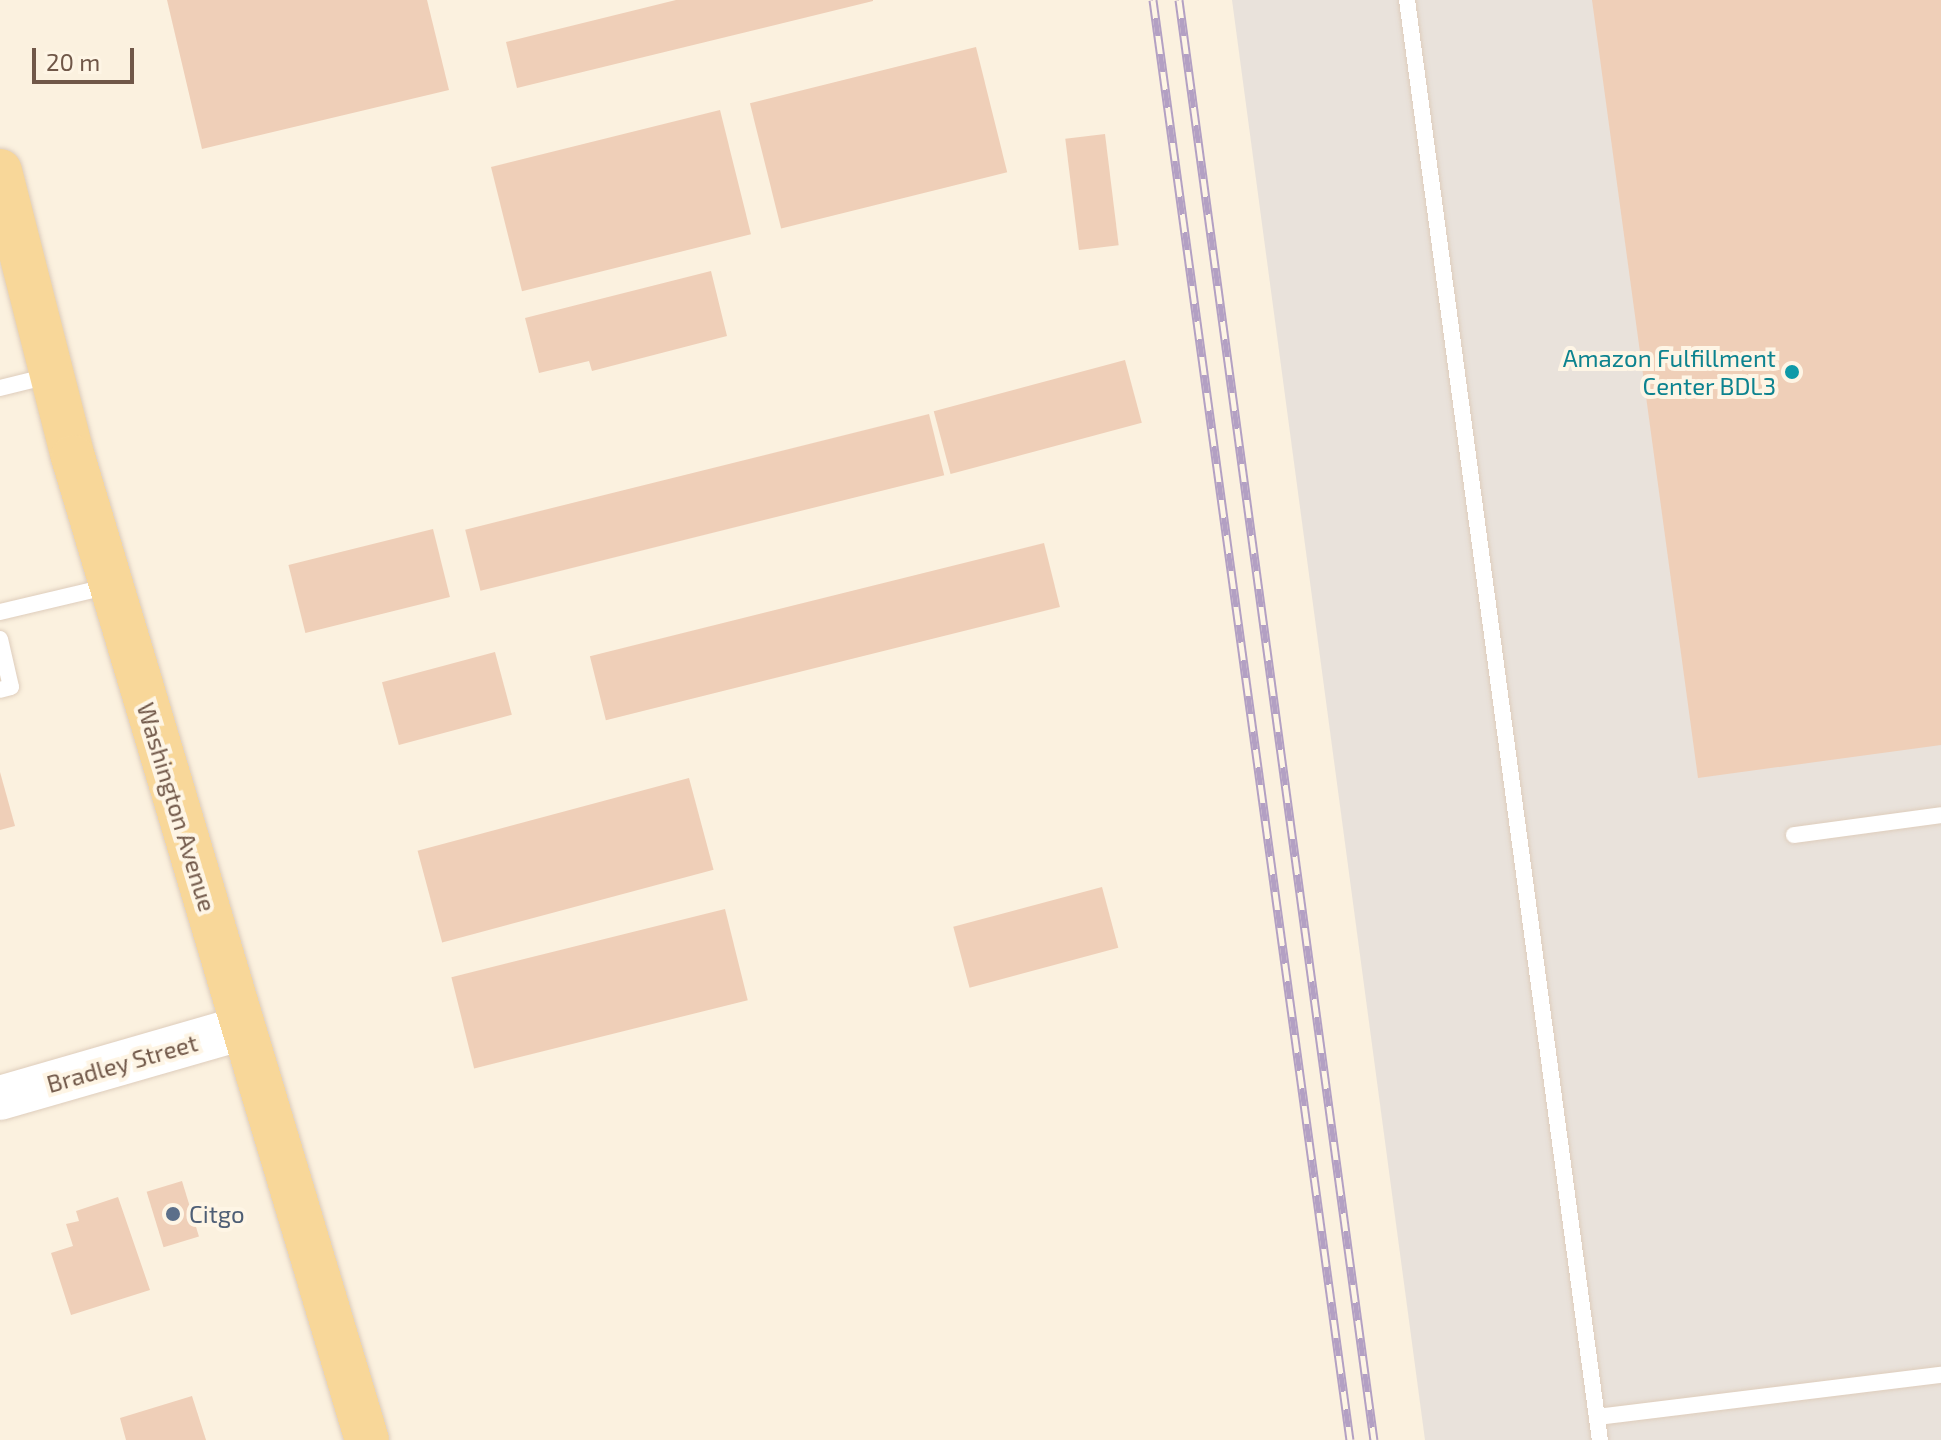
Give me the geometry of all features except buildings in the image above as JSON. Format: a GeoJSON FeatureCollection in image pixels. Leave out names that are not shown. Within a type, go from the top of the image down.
{"type":"FeatureCollection","features":[{"type":"Feature","properties":{"kind":"main road","name":"Washington Avenue"},"geometry":{"type":"LineString","coordinates":[[0,171],[51,376],[111,586],[367,1440]]}},
{"type":"Feature","properties":{"kind":"street","name":"Bradley Street"},"geometry":{"type":"LineString","coordinates":[[0,1098],[243,1028]]}},
{"type":"Feature","properties":{"kind":"lane"},"geometry":{"type":"LineString","coordinates":[[1407,0],[1600,1440]]}},
{"type":"Feature","properties":{"kind":"lane"},"geometry":{"type":"LineString","coordinates":[[0,388],[51,376]]}},
{"type":"Feature","properties":{"kind":"lane"},"geometry":{"type":"LineString","coordinates":[[0,612],[111,586]]}},
{"type":"Feature","properties":{"kind":"lane"},"geometry":{"type":"LineString","coordinates":[[0,639],[11,687],[0,690]]}},
{"type":"Feature","properties":{"kind":"lane"},"geometry":{"type":"LineString","coordinates":[[1794,835],[1941,815]]}},
{"type":"Feature","properties":{"kind":"lane"},"geometry":{"type":"LineString","coordinates":[[1597,1417],[1941,1375]]}},
{"type":"Feature","properties":{"kind":"shaded area"},"geometry":{"type":"Polygon","coordinates":[[[1232,0],[1941,0],[1941,1440],[1425,1440],[1232,0]]]}},
{"type":"Feature","properties":{"kind":"railway"},"geometry":{"type":"LineString","coordinates":[[1153,0],[1350,1440]]}},
{"type":"Feature","properties":{"kind":"railway"},"geometry":{"type":"LineString","coordinates":[[1179,0],[1374,1440]]}},
{"type":"Feature","properties":{"kind":"place","name":"Amazon Fulfillment Center BDL3"},"geometry":{"type":"Point","coordinates":[1792,372]}},
{"type":"Feature","properties":{"kind":"place","name":"Citgo"},"geometry":{"type":"Point","coordinates":[173,1214]}}]}
